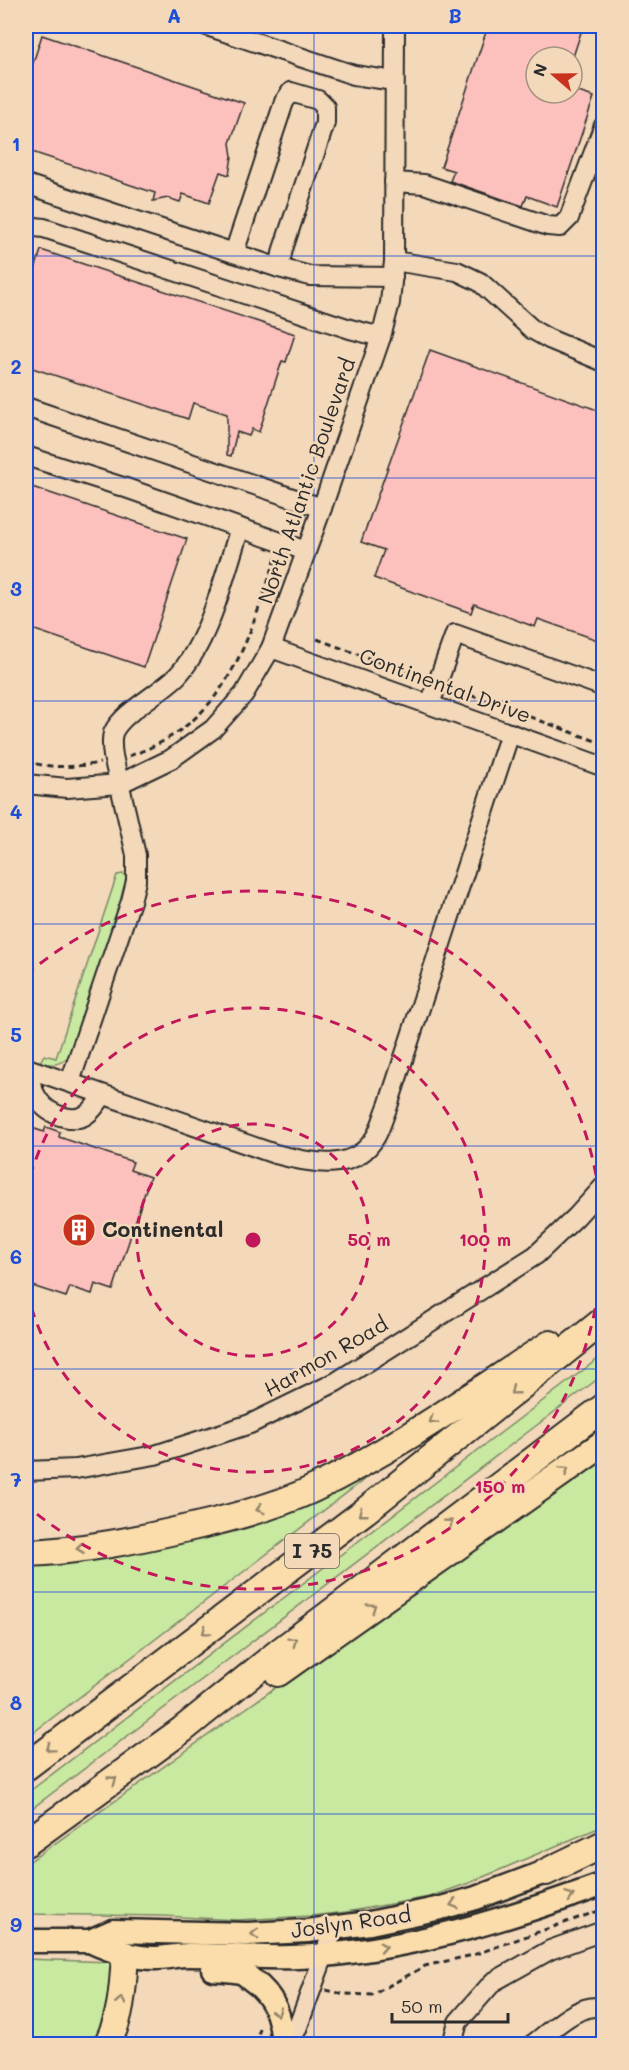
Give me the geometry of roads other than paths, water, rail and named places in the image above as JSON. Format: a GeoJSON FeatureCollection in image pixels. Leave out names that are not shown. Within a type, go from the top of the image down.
{"type":"FeatureCollection","features":[{"type":"Feature","properties":{"kind":"highway"},"geometry":{"type":"LineString","coordinates":[[26,1553],[133,1541],[215,1522],[312,1490],[362,1464],[551,1343],[598,1324]]}},
{"type":"Feature","properties":{"kind":"highway","name":"I 75"},"geometry":{"type":"LineString","coordinates":[[26,1767],[365,1511],[598,1324]]}},
{"type":"Feature","properties":{"kind":"highway","name":"I 75"},"geometry":{"type":"LineString","coordinates":[[26,1843],[182,1730],[279,1652],[603,1407]]}},
{"type":"Feature","properties":{"kind":"highway"},"geometry":{"type":"LineString","coordinates":[[182,1730],[262,1685],[603,1443]]}},
{"type":"Feature","properties":{"kind":"highway"},"geometry":{"type":"LineString","coordinates":[[546,1872],[603,1844]]}},
{"type":"Feature","properties":{"kind":"highway"},"geometry":{"type":"LineString","coordinates":[[107,2044],[118,2016],[123,1991],[125,1955]]}},
{"type":"Feature","properties":{"kind":"main road","name":"Joslyn Road"},"geometry":{"type":"LineString","coordinates":[[26,1941],[90,1941],[113,1931],[247,1934],[370,1923],[441,1908],[603,1850]]}},
{"type":"Feature","properties":{"kind":"main road","name":"Joslyn Road"},"geometry":{"type":"LineString","coordinates":[[90,1941],[110,1951],[125,1955],[155,1958],[186,1955],[258,1958],[325,1955],[401,1944],[474,1927],[603,1884]]}},
{"type":"Feature","properties":{"kind":"main road"},"geometry":{"type":"LineString","coordinates":[[155,1958],[243,1973],[262,1987],[271,1998],[282,2027],[283,2044]]}},
{"type":"Feature","properties":{"kind":"street"},"geometry":{"type":"LineString","coordinates":[[207,26],[354,75],[394,81]]}},
{"type":"Feature","properties":{"kind":"street","name":"North Atlantic Boulevard"},"geometry":{"type":"LineString","coordinates":[[26,784],[66,788],[119,784],[171,759],[213,729],[244,694],[272,648],[381,337],[390,303],[393,269],[395,26]]}},
{"type":"Feature","properties":{"kind":"street"},"geometry":{"type":"LineString","coordinates":[[234,253],[284,102],[291,92],[318,100],[325,107],[325,123],[283,249],[279,268]]}},
{"type":"Feature","properties":{"kind":"street"},"geometry":{"type":"LineString","coordinates":[[394,182],[424,184],[548,226],[560,227],[569,218],[603,125]]}},
{"type":"Feature","properties":{"kind":"street"},"geometry":{"type":"LineString","coordinates":[[26,184],[279,268],[310,276],[393,269],[457,270],[480,282],[533,330],[603,362]]}},
{"type":"Feature","properties":{"kind":"street"},"geometry":{"type":"LineString","coordinates":[[26,226],[44,228],[350,329],[381,337]]}},
{"type":"Feature","properties":{"kind":"street"},"geometry":{"type":"LineString","coordinates":[[26,407],[322,508]]}},
{"type":"Feature","properties":{"kind":"street"},"geometry":{"type":"LineString","coordinates":[[26,456],[123,487],[306,552]]}},
{"type":"Feature","properties":{"kind":"street"},"geometry":{"type":"LineString","coordinates":[[70,1082],[136,881],[136,855],[119,784],[112,743],[113,733],[127,717],[178,675],[194,653],[207,626],[240,528]]}},
{"type":"Feature","properties":{"kind":"street"},"geometry":{"type":"LineString","coordinates":[[430,704],[455,633],[603,687]]}},
{"type":"Feature","properties":{"kind":"street","name":"Continental Drive"},"geometry":{"type":"LineString","coordinates":[[272,648],[603,767]]}},
{"type":"Feature","properties":{"kind":"street"},"geometry":{"type":"LineString","coordinates":[[103,1096],[88,1114],[72,1119],[57,1116],[41,1106],[32,1089],[27,1068],[275,1154],[310,1162],[334,1164],[358,1155],[375,1137],[388,1106],[510,733]]}},
{"type":"Feature","properties":{"kind":"street","name":"Harmon Road"},"geometry":{"type":"LineString","coordinates":[[26,1471],[76,1469],[155,1455],[261,1419],[336,1382],[536,1254],[576,1217],[603,1186]]}},
{"type":"Feature","properties":{"kind":"street"},"geometry":{"type":"LineString","coordinates":[[289,2044],[297,2029],[334,1928]]}},
{"type":"Feature","properties":{"kind":"street"},"geometry":{"type":"LineString","coordinates":[[452,2044],[459,2022],[493,1982],[550,1950],[600,1932]]}},
{"type":"Feature","properties":{"kind":"street"},"geometry":{"type":"LineString","coordinates":[[533,2044],[574,2013],[598,2007],[603,2008]]}},
{"type":"Feature","properties":{"kind":"place","name":"Continental"},"geometry":{"type":"Point","coordinates":[79,1230]}}]}
